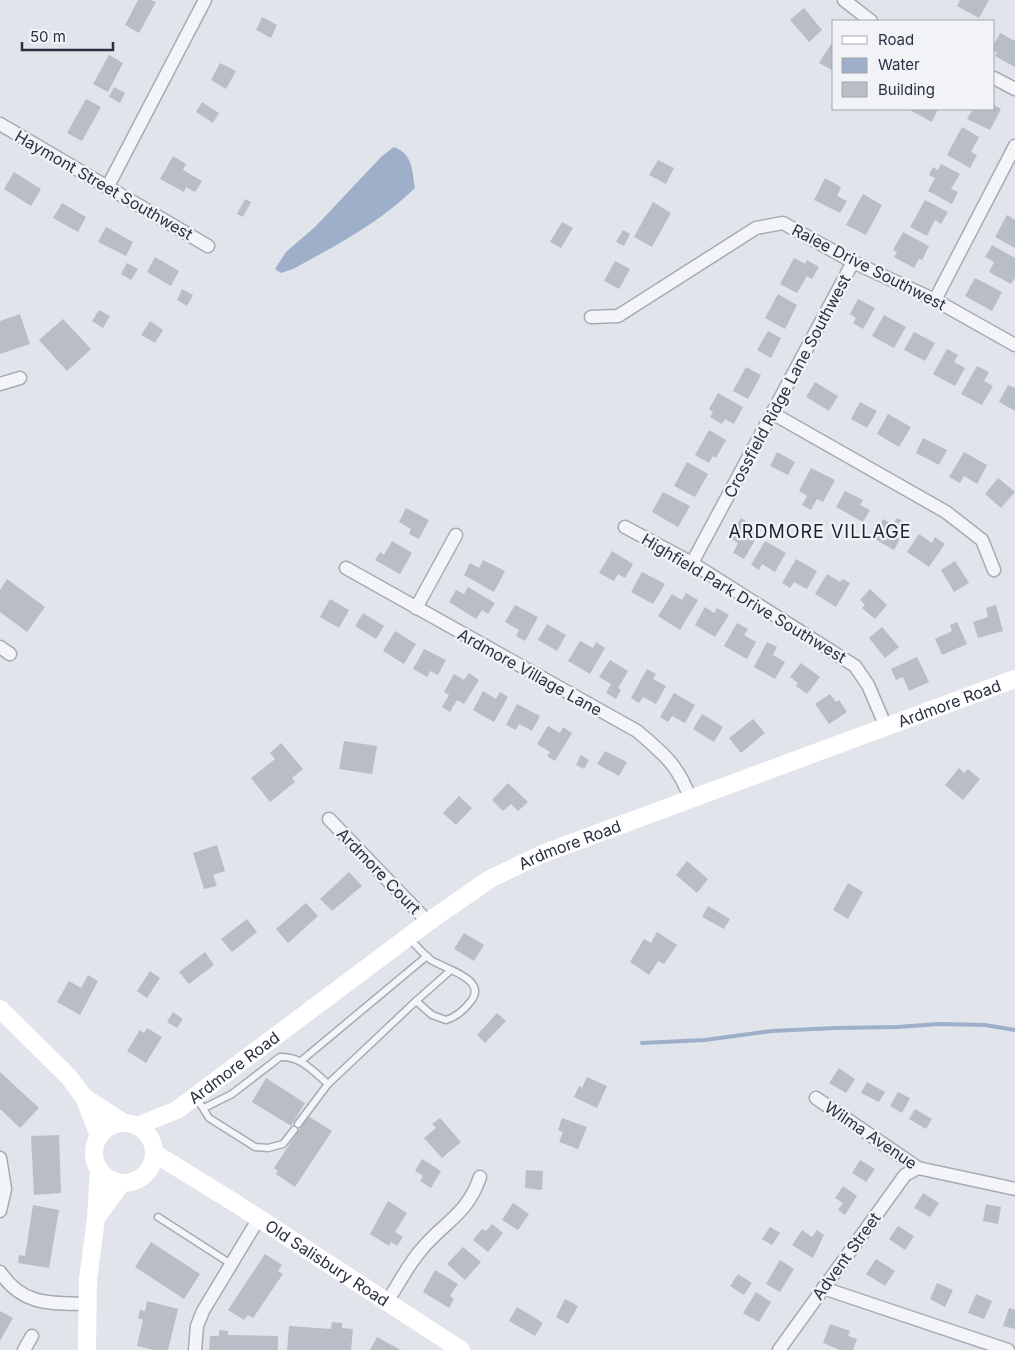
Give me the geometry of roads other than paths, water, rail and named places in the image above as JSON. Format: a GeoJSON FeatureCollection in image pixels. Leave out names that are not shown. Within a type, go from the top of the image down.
{"type":"FeatureCollection","features":[{"type":"Feature","properties":{"kind":"street"},"geometry":{"type":"LineString","coordinates":[[108,186],[205,0]]}},
{"type":"Feature","properties":{"kind":"street"},"geometry":{"type":"LineString","coordinates":[[844,0],[869,20]]}},
{"type":"Feature","properties":{"kind":"street"},"geometry":{"type":"LineString","coordinates":[[995,79],[1015,89]]}},
{"type":"Feature","properties":{"kind":"street","name":"Haymont Street Southwest"},"geometry":{"type":"LineString","coordinates":[[0,124],[208,246]]}},
{"type":"Feature","properties":{"kind":"street"},"geometry":{"type":"LineString","coordinates":[[935,300],[1015,146]]}},
{"type":"Feature","properties":{"kind":"street","name":"Ralee Drive Southwest"},"geometry":{"type":"LineString","coordinates":[[591,317],[618,316],[756,228],[783,223],[854,262],[935,300],[1015,345]]}},
{"type":"Feature","properties":{"kind":"street","name":"Crossfield Ridge Lane Southwest"},"geometry":{"type":"LineString","coordinates":[[692,563],[854,262]]}},
{"type":"Feature","properties":{"kind":"street"},"geometry":{"type":"LineString","coordinates":[[0,384],[20,378]]}},
{"type":"Feature","properties":{"kind":"street"},"geometry":{"type":"LineString","coordinates":[[772,413],[946,512],[982,540],[994,570]]}},
{"type":"Feature","properties":{"kind":"street","name":"Highfield Park Drive Southwest"},"geometry":{"type":"LineString","coordinates":[[625,527],[692,563],[855,666],[868,685],[886,727]]}},
{"type":"Feature","properties":{"kind":"street"},"geometry":{"type":"LineString","coordinates":[[416,608],[456,535]]}},
{"type":"Feature","properties":{"kind":"street","name":"Ardmore Village Lane"},"geometry":{"type":"LineString","coordinates":[[346,568],[638,731],[674,764],[684,781],[691,800]]}},
{"type":"Feature","properties":{"kind":"street","name":"Ardmore Road"},"geometry":{"type":"LineString","coordinates":[[130,1125],[199,1102],[408,937],[490,879],[542,854],[1015,679]]}},
{"type":"Feature","properties":{"kind":"street","name":"Ardmore Court"},"geometry":{"type":"LineString","coordinates":[[330,819],[428,922]]}},
{"type":"Feature","properties":{"kind":"street","name":"Old Salisbury Road"},"geometry":{"type":"LineString","coordinates":[[0,1009],[68,1076],[84,1097],[100,1136]]}},
{"type":"Feature","properties":{"kind":"street","name":"Old Salisbury Road"},"geometry":{"type":"LineString","coordinates":[[84,1097],[130,1125],[143,1130],[153,1147],[193,1178],[259,1218],[461,1350]]}},
{"type":"Feature","properties":{"kind":"street","name":"Wilma Avenue"},"geometry":{"type":"LineString","coordinates":[[816,1098],[918,1168],[1015,1189]]}},
{"type":"Feature","properties":{"kind":"street","name":"Ardmore Road"},"geometry":{"type":"LineString","coordinates":[[153,1147],[176,1110]]}},
{"type":"Feature","properties":{"kind":"street"},"geometry":{"type":"LineString","coordinates":[[87,1350],[88,1280],[96,1218],[99,1170],[94,1152],[100,1136],[114,1125],[130,1125]]}},
{"type":"Feature","properties":{"kind":"street"},"geometry":{"type":"LineString","coordinates":[[99,1170],[113,1181],[131,1182],[147,1172],[153,1147]]}},
{"type":"Feature","properties":{"kind":"street"},"geometry":{"type":"LineString","coordinates":[[0,1158],[5,1189],[0,1211]]}},
{"type":"Feature","properties":{"kind":"street","name":"Advent Street"},"geometry":{"type":"LineString","coordinates":[[779,1350],[905,1175],[918,1168]]}},
{"type":"Feature","properties":{"kind":"street","name":"Old Salisbury Road"},"geometry":{"type":"LineString","coordinates":[[147,1172],[193,1178]]}},
{"type":"Feature","properties":{"kind":"street"},"geometry":{"type":"LineString","coordinates":[[387,1302],[418,1253],[434,1234],[453,1221],[474,1196],[480,1177]]}},
{"type":"Feature","properties":{"kind":"street"},"geometry":{"type":"LineString","coordinates":[[96,1218],[122,1183]]}},
{"type":"Feature","properties":{"kind":"street"},"geometry":{"type":"LineString","coordinates":[[194,1350],[197,1326],[210,1296],[259,1218]]}},
{"type":"Feature","properties":{"kind":"street"},"geometry":{"type":"LineString","coordinates":[[0,1272],[16,1291],[27,1298],[43,1303],[87,1304]]}},
{"type":"Feature","properties":{"kind":"street"},"geometry":{"type":"LineString","coordinates":[[823,1288],[1008,1350]]}},
{"type":"Feature","properties":{"kind":"street"},"geometry":{"type":"LineString","coordinates":[[24,1350],[32,1336]]}},
{"type":"Feature","properties":{"kind":"lane"},"geometry":{"type":"LineString","coordinates":[[408,937],[427,956],[467,978],[476,989],[475,995],[466,1007],[446,1020],[432,1015],[416,1001]]}},
{"type":"Feature","properties":{"kind":"lane"},"geometry":{"type":"LineString","coordinates":[[301,1061],[427,956]]}},
{"type":"Feature","properties":{"kind":"lane"},"geometry":{"type":"LineString","coordinates":[[328,1084],[301,1061],[288,1056],[280,1057],[232,1094],[199,1102],[212,1120],[255,1147],[268,1148],[283,1144],[328,1084],[450,970]]}},
{"type":"Feature","properties":{"kind":"lane"},"geometry":{"type":"LineString","coordinates":[[158,1217],[231,1264]]}},
{"type":"Feature","properties":{"kind":"water"},"geometry":{"type":"Polygon","coordinates":[[[394,147],[405,154],[408,159],[412,169],[415,188],[372,223],[341,242],[293,269],[281,273],[275,269],[286,252],[316,226],[382,156],[394,147]]]}},
{"type":"Feature","properties":{"kind":"waterway"},"geometry":{"type":"LineString","coordinates":[[642,1043],[705,1040],[772,1031],[939,1024],[985,1025],[1015,1030]]}},
{"type":"Feature","properties":{"kind":"district","name":"ARDMORE VILLAGE"},"geometry":{"type":"Point","coordinates":[820,531]}}]}
